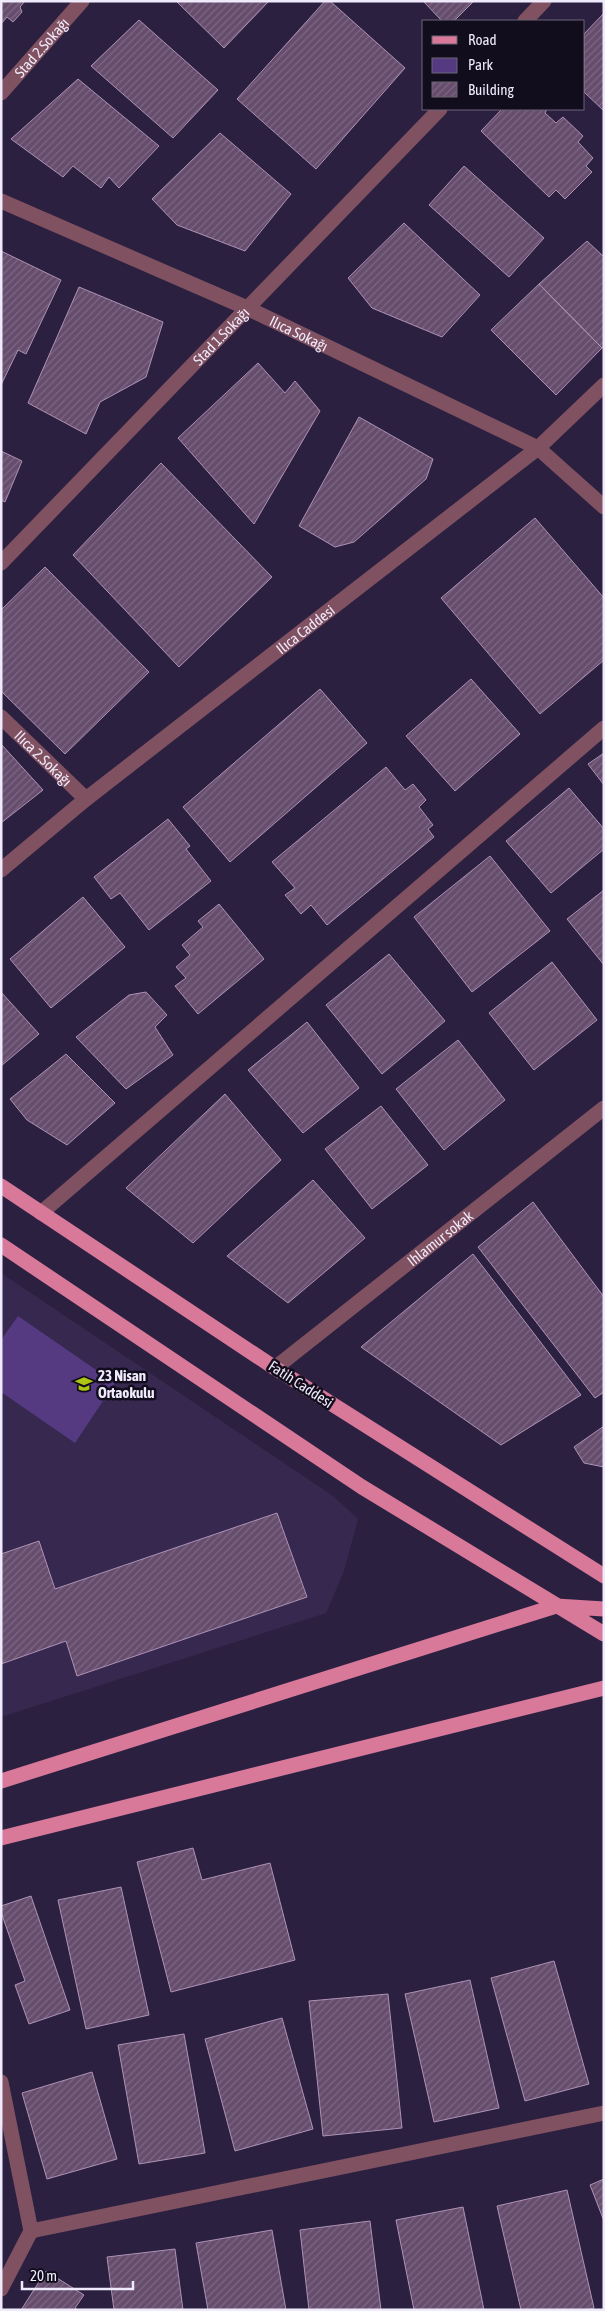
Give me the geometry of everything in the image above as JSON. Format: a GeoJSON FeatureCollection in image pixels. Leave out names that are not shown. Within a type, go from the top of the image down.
{"type":"FeatureCollection","features":[{"type":"Feature","properties":{"kind":"main road","name":"Fatih Caddesi"},"geometry":{"type":"LineString","coordinates":[[1,1186],[275,1368],[604,1576]]}},
{"type":"Feature","properties":{"kind":"main road"},"geometry":{"type":"LineString","coordinates":[[1,1245],[362,1487],[604,1634]]}},
{"type":"Feature","properties":{"kind":"main road"},"geometry":{"type":"LineString","coordinates":[[1,1781],[556,1606],[604,1610]]}},
{"type":"Feature","properties":{"kind":"main road"},"geometry":{"type":"LineString","coordinates":[[1,1838],[604,1688]]}},
{"type":"Feature","properties":{"kind":"street","name":"Stad 2.Sokağı"},"geometry":{"type":"LineString","coordinates":[[1,93],[82,1]]}},
{"type":"Feature","properties":{"kind":"street"},"geometry":{"type":"LineString","coordinates":[[526,20],[544,1]]}},
{"type":"Feature","properties":{"kind":"street","name":"Stad 1.Sokağı"},"geometry":{"type":"LineString","coordinates":[[1,563],[439,110]]}},
{"type":"Feature","properties":{"kind":"street","name":"Ilıca Sokağı"},"geometry":{"type":"LineString","coordinates":[[1,201],[247,308],[538,448],[604,507]]}},
{"type":"Feature","properties":{"kind":"street","name":"Ilıca Caddesi"},"geometry":{"type":"LineString","coordinates":[[1,870],[86,799],[538,448],[604,385]]}},
{"type":"Feature","properties":{"kind":"street","name":"Ilıca 2.Sokağı"},"geometry":{"type":"LineString","coordinates":[[1,718],[86,799]]}},
{"type":"Feature","properties":{"kind":"street"},"geometry":{"type":"LineString","coordinates":[[41,1213],[604,728]]}},
{"type":"Feature","properties":{"kind":"street","name":"Ihlamur sokak"},"geometry":{"type":"LineString","coordinates":[[275,1368],[604,1108]]}},
{"type":"Feature","properties":{"kind":"street"},"geometry":{"type":"LineString","coordinates":[[1,2082],[31,2231],[1,2289]]}},
{"type":"Feature","properties":{"kind":"street"},"geometry":{"type":"LineString","coordinates":[[31,2231],[604,2113]]}},
{"type":"Feature","properties":{"kind":"shaded area","name":"23 Nisan Ortaokulu"},"geometry":{"type":"Polygon","coordinates":[[[1,1273],[333,1496],[358,1519],[344,1571],[326,1613],[1,1717],[1,1273]]]}},
{"type":"Feature","properties":{"kind":"green space"},"geometry":{"type":"Polygon","coordinates":[[[18,1316],[115,1383],[75,1443],[1,1392],[1,1340],[18,1316]]]}},
{"type":"Feature","properties":{"kind":"building"},"geometry":{"type":"Polygon","coordinates":[[[1,1],[25,1],[20,7],[22,12],[13,22],[7,17],[1,24],[1,1]]]}},
{"type":"Feature","properties":{"kind":"building"},"geometry":{"type":"Polygon","coordinates":[[[176,1],[269,1],[224,48],[176,1]]]}},
{"type":"Feature","properties":{"kind":"building"},"geometry":{"type":"Polygon","coordinates":[[[325,1],[330,1],[405,68],[316,169],[237,99],[325,1]]]}},
{"type":"Feature","properties":{"kind":"building"},"geometry":{"type":"Polygon","coordinates":[[[423,1],[474,1],[455,20],[441,20],[423,1]]]}},
{"type":"Feature","properties":{"kind":"building"},"geometry":{"type":"Polygon","coordinates":[[[604,13],[604,111],[585,93],[585,33],[604,13]]]}},
{"type":"Feature","properties":{"kind":"building"},"geometry":{"type":"Polygon","coordinates":[[[139,20],[218,90],[173,138],[91,66],[139,20]]]}},
{"type":"Feature","properties":{"kind":"building"},"geometry":{"type":"Polygon","coordinates":[[[78,79],[159,146],[119,188],[109,177],[101,188],[73,166],[63,177],[11,139],[78,79]]]}},
{"type":"Feature","properties":{"kind":"building"},"geometry":{"type":"Polygon","coordinates":[[[501,110],[546,110],[545,113],[556,123],[563,117],[583,136],[578,142],[593,158],[586,166],[592,172],[565,199],[556,190],[549,197],[481,131],[501,110]]]}},
{"type":"Feature","properties":{"kind":"building"},"geometry":{"type":"Polygon","coordinates":[[[220,133],[291,194],[245,251],[177,225],[152,199],[220,133]]]}},
{"type":"Feature","properties":{"kind":"building"},"geometry":{"type":"Polygon","coordinates":[[[464,166],[544,238],[509,277],[429,205],[464,166]]]}},
{"type":"Feature","properties":{"kind":"building"},"geometry":{"type":"Polygon","coordinates":[[[404,223],[480,295],[442,337],[372,308],[348,278],[404,223]]]}},
{"type":"Feature","properties":{"kind":"building"},"geometry":{"type":"Polygon","coordinates":[[[587,241],[604,257],[604,346],[602,348],[539,284],[587,241]]]}},
{"type":"Feature","properties":{"kind":"building"},"geometry":{"type":"Polygon","coordinates":[[[1,251],[61,280],[26,354],[18,350],[1,385],[1,251]]]}},
{"type":"Feature","properties":{"kind":"building"},"geometry":{"type":"Polygon","coordinates":[[[539,284],[602,348],[556,395],[491,330],[539,284]]]}},
{"type":"Feature","properties":{"kind":"building"},"geometry":{"type":"Polygon","coordinates":[[[79,287],[163,322],[146,377],[100,402],[86,434],[28,403],[79,287]]]}},
{"type":"Feature","properties":{"kind":"building"},"geometry":{"type":"Polygon","coordinates":[[[258,363],[285,393],[295,381],[320,411],[254,524],[178,438],[258,363]]]}},
{"type":"Feature","properties":{"kind":"building"},"geometry":{"type":"Polygon","coordinates":[[[359,417],[433,459],[426,479],[354,542],[335,547],[299,526],[359,417]]]}},
{"type":"Feature","properties":{"kind":"building"},"geometry":{"type":"Polygon","coordinates":[[[1,451],[22,461],[5,502],[1,500],[1,451]]]}},
{"type":"Feature","properties":{"kind":"building"},"geometry":{"type":"Polygon","coordinates":[[[161,463],[272,577],[179,667],[73,555],[161,463]]]}},
{"type":"Feature","properties":{"kind":"building"},"geometry":{"type":"Polygon","coordinates":[[[535,518],[604,598],[604,660],[540,714],[441,598],[535,518]]]}},
{"type":"Feature","properties":{"kind":"building"},"geometry":{"type":"Polygon","coordinates":[[[45,567],[149,672],[65,754],[1,691],[1,610],[45,567]]]}},
{"type":"Feature","properties":{"kind":"building"},"geometry":{"type":"Polygon","coordinates":[[[471,679],[520,734],[455,791],[406,736],[471,679]]]}},
{"type":"Feature","properties":{"kind":"building"},"geometry":{"type":"Polygon","coordinates":[[[320,689],[367,743],[230,862],[183,807],[320,689]]]}},
{"type":"Feature","properties":{"kind":"building"},"geometry":{"type":"Polygon","coordinates":[[[1,744],[43,790],[1,823],[1,744]]]}},
{"type":"Feature","properties":{"kind":"building"},"geometry":{"type":"Polygon","coordinates":[[[604,753],[604,785],[588,764],[604,753]]]}},
{"type":"Feature","properties":{"kind":"building"},"geometry":{"type":"Polygon","coordinates":[[[386,767],[405,790],[413,784],[426,800],[419,807],[433,825],[428,829],[434,837],[327,925],[311,905],[301,914],[285,895],[295,888],[272,862],[386,767]]]}},
{"type":"Feature","properties":{"kind":"building"},"geometry":{"type":"Polygon","coordinates":[[[569,788],[604,829],[604,849],[551,893],[506,841],[569,788]]]}},
{"type":"Feature","properties":{"kind":"building"},"geometry":{"type":"Polygon","coordinates":[[[168,819],[190,846],[186,849],[211,881],[149,930],[120,893],[111,899],[94,877],[168,819]]]}},
{"type":"Feature","properties":{"kind":"building"},"geometry":{"type":"Polygon","coordinates":[[[490,856],[550,931],[472,992],[414,917],[490,856]]]}},
{"type":"Feature","properties":{"kind":"building"},"geometry":{"type":"Polygon","coordinates":[[[604,890],[604,965],[567,919],[604,890]]]}},
{"type":"Feature","properties":{"kind":"building"},"geometry":{"type":"Polygon","coordinates":[[[83,897],[125,947],[51,1008],[10,959],[83,897]]]}},
{"type":"Feature","properties":{"kind":"building"},"geometry":{"type":"Polygon","coordinates":[[[219,904],[264,959],[198,1014],[175,986],[186,978],[176,967],[190,955],[182,945],[203,927],[198,921],[219,904]]]}},
{"type":"Feature","properties":{"kind":"building"},"geometry":{"type":"Polygon","coordinates":[[[389,954],[445,1021],[382,1074],[326,1005],[389,954]]]}},
{"type":"Feature","properties":{"kind":"building"},"geometry":{"type":"Polygon","coordinates":[[[552,962],[597,1020],[534,1070],[489,1013],[552,962]]]}},
{"type":"Feature","properties":{"kind":"building"},"geometry":{"type":"Polygon","coordinates":[[[1,992],[39,1034],[1,1066],[1,992]]]}},
{"type":"Feature","properties":{"kind":"building"},"geometry":{"type":"Polygon","coordinates":[[[146,992],[167,1015],[155,1027],[173,1055],[126,1089],[76,1037],[129,995],[146,992]]]}},
{"type":"Feature","properties":{"kind":"building"},"geometry":{"type":"Polygon","coordinates":[[[307,1022],[359,1088],[303,1133],[248,1070],[307,1022]]]}},
{"type":"Feature","properties":{"kind":"building"},"geometry":{"type":"Polygon","coordinates":[[[458,1040],[505,1100],[444,1150],[396,1089],[458,1040]]]}},
{"type":"Feature","properties":{"kind":"building"},"geometry":{"type":"Polygon","coordinates":[[[66,1054],[115,1103],[67,1145],[27,1120],[10,1099],[66,1054]]]}},
{"type":"Feature","properties":{"kind":"building"},"geometry":{"type":"Polygon","coordinates":[[[225,1094],[281,1160],[193,1243],[126,1188],[225,1094]]]}},
{"type":"Feature","properties":{"kind":"building"},"geometry":{"type":"Polygon","coordinates":[[[381,1106],[428,1165],[372,1209],[325,1149],[381,1106]]]}},
{"type":"Feature","properties":{"kind":"building"},"geometry":{"type":"Polygon","coordinates":[[[313,1180],[365,1238],[288,1303],[227,1256],[313,1180]]]}},
{"type":"Feature","properties":{"kind":"building"},"geometry":{"type":"Polygon","coordinates":[[[533,1202],[604,1297],[604,1392],[595,1398],[478,1247],[533,1202]]]}},
{"type":"Feature","properties":{"kind":"building"},"geometry":{"type":"Polygon","coordinates":[[[473,1254],[581,1395],[501,1445],[361,1347],[473,1254]]]}},
{"type":"Feature","properties":{"kind":"building"},"geometry":{"type":"Polygon","coordinates":[[[604,1426],[604,1467],[584,1463],[574,1447],[604,1426]]]}},
{"type":"Feature","properties":{"kind":"building"},"geometry":{"type":"Polygon","coordinates":[[[277,1513],[307,1597],[77,1676],[66,1641],[1,1664],[1,1554],[39,1541],[55,1589],[277,1513]]]}},
{"type":"Feature","properties":{"kind":"building"},"geometry":{"type":"Polygon","coordinates":[[[193,1848],[202,1880],[270,1863],[295,1960],[171,1992],[137,1862],[193,1848]]]}},
{"type":"Feature","properties":{"kind":"building"},"geometry":{"type":"Polygon","coordinates":[[[121,1887],[149,2015],[86,2029],[58,1900],[121,1887]]]}},
{"type":"Feature","properties":{"kind":"building"},"geometry":{"type":"Polygon","coordinates":[[[31,1896],[70,2010],[29,2024],[15,1985],[25,1981],[1,1912],[1,1906],[31,1896]]]}},
{"type":"Feature","properties":{"kind":"building"},"geometry":{"type":"Polygon","coordinates":[[[554,1961],[589,2084],[525,2101],[491,1978],[554,1961]]]}},
{"type":"Feature","properties":{"kind":"building"},"geometry":{"type":"Polygon","coordinates":[[[470,1980],[499,2108],[434,2122],[405,1994],[470,1980]]]}},
{"type":"Feature","properties":{"kind":"building"},"geometry":{"type":"Polygon","coordinates":[[[388,1994],[402,2128],[323,2136],[309,2001],[388,1994]]]}},
{"type":"Feature","properties":{"kind":"building"},"geometry":{"type":"Polygon","coordinates":[[[282,2018],[313,2129],[235,2151],[205,2039],[282,2018]]]}},
{"type":"Feature","properties":{"kind":"building"},"geometry":{"type":"Polygon","coordinates":[[[184,2034],[205,2153],[139,2164],[118,2045],[184,2034]]]}},
{"type":"Feature","properties":{"kind":"building"},"geometry":{"type":"Polygon","coordinates":[[[92,2072],[117,2159],[47,2179],[22,2093],[92,2072]]]}},
{"type":"Feature","properties":{"kind":"building"},"geometry":{"type":"Polygon","coordinates":[[[604,2179],[604,2221],[590,2185],[604,2179]]]}},
{"type":"Feature","properties":{"kind":"building"},"geometry":{"type":"Polygon","coordinates":[[[567,2190],[594,2308],[586,2310],[521,2310],[497,2206],[567,2190]]]}},
{"type":"Feature","properties":{"kind":"building"},"geometry":{"type":"Polygon","coordinates":[[[463,2207],[484,2310],[414,2310],[396,2220],[463,2207]]]}},
{"type":"Feature","properties":{"kind":"building"},"geometry":{"type":"Polygon","coordinates":[[[370,2221],[381,2310],[309,2310],[300,2230],[370,2221]]]}},
{"type":"Feature","properties":{"kind":"building"},"geometry":{"type":"Polygon","coordinates":[[[272,2230],[286,2310],[208,2310],[196,2243],[272,2230]]]}},
{"type":"Feature","properties":{"kind":"building"},"geometry":{"type":"Polygon","coordinates":[[[175,2249],[183,2310],[114,2310],[107,2257],[175,2249]]]}},
{"type":"Feature","properties":{"kind":"building"},"geometry":{"type":"Polygon","coordinates":[[[46,2271],[84,2295],[75,2308],[78,2310],[21,2310],[46,2271]]]}},
{"type":"Feature","properties":{"kind":"place","name":"23 Nisan Ortaokulu"},"geometry":{"type":"Point","coordinates":[84,1384]}}]}
